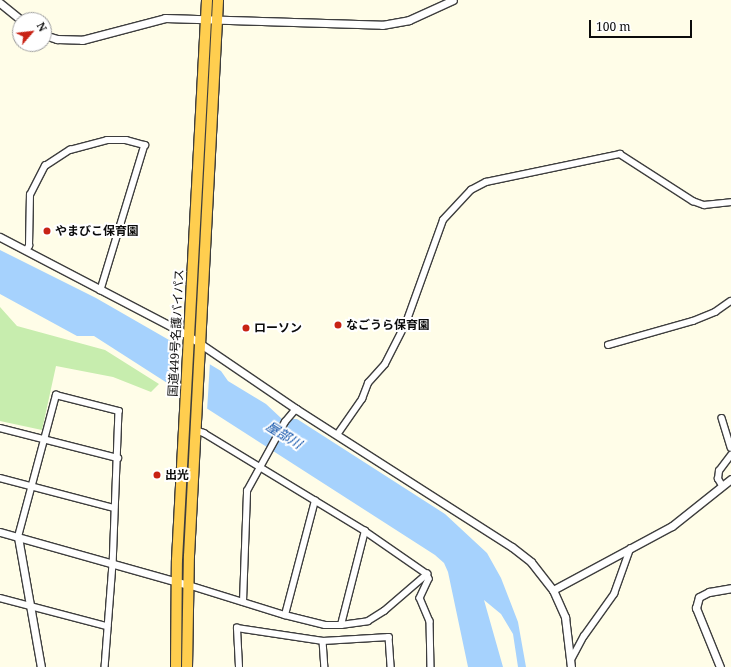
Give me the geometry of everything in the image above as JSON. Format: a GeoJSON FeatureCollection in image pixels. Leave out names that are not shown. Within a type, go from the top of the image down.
{"type":"FeatureCollection","features":[{"type":"Feature","properties":{"kind":"highway","name":"国道449号名護バイパス"},"geometry":{"type":"LineString","coordinates":[[176,667],[176,581],[207,0]]}},
{"type":"Feature","properties":{"kind":"highway","name":"国道449号名護バイパス"},"geometry":{"type":"LineString","coordinates":[[187,667],[188,585],[201,355],[218,0]]}},
{"type":"Feature","properties":{"kind":"street"},"geometry":{"type":"LineString","coordinates":[[52,37],[82,40],[150,20],[206,19],[382,25],[408,20],[453,0]]}},
{"type":"Feature","properties":{"kind":"street"},"geometry":{"type":"LineString","coordinates":[[0,2],[12,12]]}},
{"type":"Feature","properties":{"kind":"street"},"geometry":{"type":"LineString","coordinates":[[26,251],[29,246],[30,194],[45,166],[70,150],[107,140],[126,140],[145,145],[101,290]]}},
{"type":"Feature","properties":{"kind":"street"},"geometry":{"type":"LineString","coordinates":[[338,435],[362,399],[368,383],[385,364],[406,323],[443,220],[471,190],[486,182],[620,154],[693,201],[704,205],[731,202]]}},
{"type":"Feature","properties":{"kind":"street"},"geometry":{"type":"LineString","coordinates":[[0,237],[201,343],[296,409],[512,547],[531,562],[553,590],[565,618],[571,663]]}},
{"type":"Feature","properties":{"kind":"street"},"geometry":{"type":"LineString","coordinates":[[608,345],[693,321],[715,312],[731,301]]}},
{"type":"Feature","properties":{"kind":"street"},"geometry":{"type":"LineString","coordinates":[[42,667],[18,537],[56,395],[120,411],[114,508],[113,564],[105,667]]}},
{"type":"Feature","properties":{"kind":"street"},"geometry":{"type":"LineString","coordinates":[[243,602],[247,491],[259,467],[286,422],[296,409]]}},
{"type":"Feature","properties":{"kind":"street"},"geometry":{"type":"LineString","coordinates":[[722,418],[731,448]]}},
{"type":"Feature","properties":{"kind":"street"},"geometry":{"type":"LineString","coordinates":[[0,428],[118,458]]}},
{"type":"Feature","properties":{"kind":"street"},"geometry":{"type":"LineString","coordinates":[[196,430],[204,433],[365,531],[427,574],[429,579],[420,598],[430,621],[431,667]]}},
{"type":"Feature","properties":{"kind":"street"},"geometry":{"type":"LineString","coordinates":[[722,486],[718,480],[719,471],[731,455]]}},
{"type":"Feature","properties":{"kind":"street"},"geometry":{"type":"LineString","coordinates":[[0,478],[32,488],[114,508]]}},
{"type":"Feature","properties":{"kind":"street"},"geometry":{"type":"LineString","coordinates":[[553,590],[672,526],[731,479]]}},
{"type":"Feature","properties":{"kind":"street"},"geometry":{"type":"LineString","coordinates":[[285,615],[315,501]]}},
{"type":"Feature","properties":{"kind":"street"},"geometry":{"type":"LineString","coordinates":[[341,625],[365,531]]}},
{"type":"Feature","properties":{"kind":"street"},"geometry":{"type":"LineString","coordinates":[[0,532],[176,581],[285,615],[325,625],[341,625],[368,621],[384,611],[427,574]]}},
{"type":"Feature","properties":{"kind":"street"},"geometry":{"type":"LineString","coordinates":[[571,663],[584,636],[614,594],[630,549]]}},
{"type":"Feature","properties":{"kind":"street"},"geometry":{"type":"LineString","coordinates":[[720,667],[696,608],[699,597],[708,592],[731,588]]}},
{"type":"Feature","properties":{"kind":"street"},"geometry":{"type":"LineString","coordinates":[[0,598],[107,626]]}},
{"type":"Feature","properties":{"kind":"street"},"geometry":{"type":"LineString","coordinates":[[239,667],[237,628],[323,641],[389,638],[391,667]]}},
{"type":"Feature","properties":{"kind":"street"},"geometry":{"type":"LineString","coordinates":[[323,641],[324,667]]}},
{"type":"Feature","properties":{"kind":"green space"},"geometry":{"type":"Polygon","coordinates":[[[0,307],[17,326],[105,350],[159,384],[151,392],[113,377],[56,366],[42,430],[0,421],[0,307]]]}},
{"type":"Feature","properties":{"kind":"water","name":"屋部川"},"geometry":{"type":"Polygon","coordinates":[[[0,250],[96,298],[176,344],[221,371],[228,381],[266,404],[282,419],[297,419],[445,514],[487,553],[501,578],[518,622],[526,667],[518,667],[513,634],[501,614],[484,600],[503,667],[468,667],[448,572],[444,563],[435,555],[94,336],[77,336],[0,294],[0,250]]]}},
{"type":"Feature","properties":{"kind":"pier"},"geometry":{"type":"Polygon","coordinates":[[[179,343],[210,362],[207,411],[176,391],[179,343]]]}},
{"type":"Feature","properties":{"kind":"place","name":"やまびこ保育園"},"geometry":{"type":"Point","coordinates":[47,231]}},
{"type":"Feature","properties":{"kind":"place","name":"なごうら保育園"},"geometry":{"type":"Point","coordinates":[338,325]}},
{"type":"Feature","properties":{"kind":"place","name":"ローソン"},"geometry":{"type":"Point","coordinates":[246,328]}},
{"type":"Feature","properties":{"kind":"place","name":"出光"},"geometry":{"type":"Point","coordinates":[157,475]}}]}
